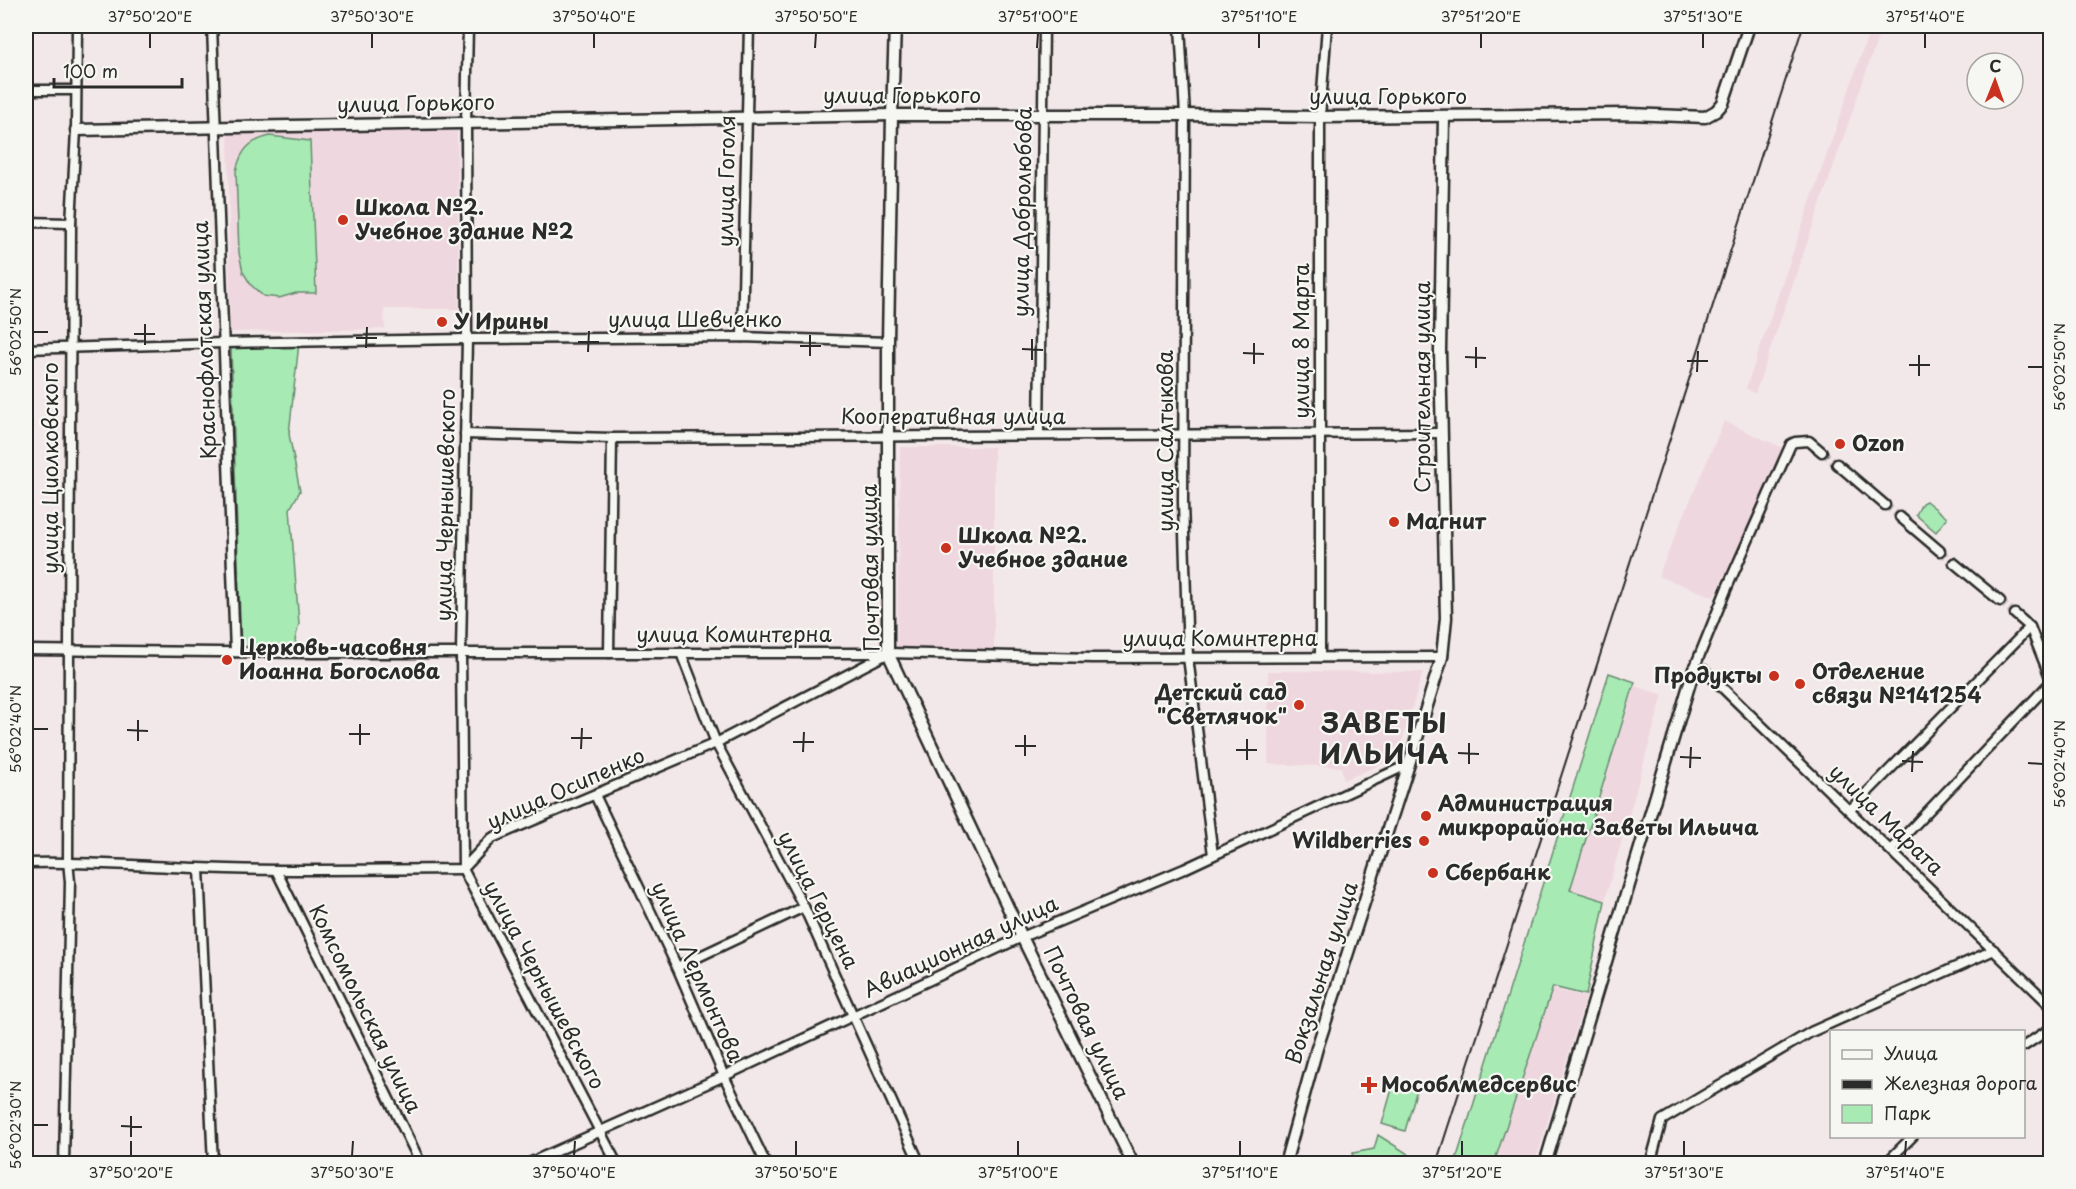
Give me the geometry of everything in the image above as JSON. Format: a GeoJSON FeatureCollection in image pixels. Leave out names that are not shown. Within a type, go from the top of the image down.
{"type":"FeatureCollection","features":[{"type":"Feature","properties":{"kind":"street","name":"улица Циолковского"},"geometry":{"type":"LineString","coordinates":[[64,1164],[70,882],[68,861],[68,651],[71,223],[76,130],[77,26]]}},
{"type":"Feature","properties":{"kind":"street","name":"Краснофлотская улица"},"geometry":{"type":"LineString","coordinates":[[212,26],[235,652]]}},
{"type":"Feature","properties":{"kind":"street","name":"улица Чернышевского"},"geometry":{"type":"LineString","coordinates":[[468,26],[466,123],[468,339],[461,652],[463,868],[617,1164]]}},
{"type":"Feature","properties":{"kind":"street","name":"улица Гоголя"},"geometry":{"type":"LineString","coordinates":[[742,337],[749,26]]}},
{"type":"Feature","properties":{"kind":"street","name":"Почтовая улица"},"geometry":{"type":"LineString","coordinates":[[895,26],[888,342],[888,653],[1022,937],[1133,1164]]}},
{"type":"Feature","properties":{"kind":"street","name":"улица Добролюбова"},"geometry":{"type":"LineString","coordinates":[[1039,434],[1044,26]]}},
{"type":"Feature","properties":{"kind":"street","name":"улица Салтыкова"},"geometry":{"type":"LineString","coordinates":[[1180,26],[1185,115],[1183,502],[1188,657],[1213,855]]}},
{"type":"Feature","properties":{"kind":"street","name":"улица 8 Марта"},"geometry":{"type":"LineString","coordinates":[[1320,657],[1320,117],[1327,26]]}},
{"type":"Feature","properties":{"kind":"street","name":"улица Горького"},"geometry":{"type":"LineString","coordinates":[[76,130],[746,116],[1443,117],[1549,114],[1705,117],[1716,111],[1723,103],[1749,26]]}},
{"type":"Feature","properties":{"kind":"street"},"geometry":{"type":"LineString","coordinates":[[26,90],[75,90]]}},
{"type":"Feature","properties":{"kind":"street","name":"Строительная улица"},"geometry":{"type":"LineString","coordinates":[[1442,657],[1446,618],[1440,351],[1443,117]]}},
{"type":"Feature","properties":{"kind":"street"},"geometry":{"type":"LineString","coordinates":[[26,222],[71,223]]}},
{"type":"Feature","properties":{"kind":"street","name":"улица Шевченко"},"geometry":{"type":"LineString","coordinates":[[26,349],[468,339],[742,337],[888,342]]}},
{"type":"Feature","properties":{"kind":"street","name":"Кооперативная улица"},"geometry":{"type":"LineString","coordinates":[[465,434],[612,438],[1442,433]]}},
{"type":"Feature","properties":{"kind":"street"},"geometry":{"type":"LineString","coordinates":[[609,653],[612,438]]}},
{"type":"Feature","properties":{"kind":"street"},"geometry":{"type":"LineString","coordinates":[[1545,1164],[1694,669],[1726,590],[1792,442],[1809,441],[1822,452]]}},
{"type":"Feature","properties":{"kind":"street"},"geometry":{"type":"LineString","coordinates":[[1837,464],[1885,505]]}},
{"type":"Feature","properties":{"kind":"street"},"geometry":{"type":"LineString","coordinates":[[1900,517],[1940,550]]}},
{"type":"Feature","properties":{"kind":"street"},"geometry":{"type":"LineString","coordinates":[[1954,563],[2000,601]]}},
{"type":"Feature","properties":{"kind":"street"},"geometry":{"type":"LineString","coordinates":[[2014,614],[2030,627],[2050,677]]}},
{"type":"Feature","properties":{"kind":"street"},"geometry":{"type":"LineString","coordinates":[[1850,810],[2030,627]]}},
{"type":"Feature","properties":{"kind":"street","name":"улица Коминтерна"},"geometry":{"type":"LineString","coordinates":[[26,650],[888,653],[1082,658],[1442,657]]}},
{"type":"Feature","properties":{"kind":"street","name":"улица Герцена"},"geometry":{"type":"LineString","coordinates":[[681,653],[716,743],[804,908],[920,1164]]}},
{"type":"Feature","properties":{"kind":"street","name":"улица Осипенко"},"geometry":{"type":"LineString","coordinates":[[463,868],[492,838],[716,743],[888,653]]}},
{"type":"Feature","properties":{"kind":"street","name":"Вокзальная улица"},"geometry":{"type":"LineString","coordinates":[[1285,1164],[1317,1048],[1442,657]]}},
{"type":"Feature","properties":{"kind":"street","name":"улица Марата"},"geometry":{"type":"LineString","coordinates":[[1694,669],[1704,670],[2050,1005]]}},
{"type":"Feature","properties":{"kind":"street"},"geometry":{"type":"LineString","coordinates":[[1892,850],[2050,683]]}},
{"type":"Feature","properties":{"kind":"street","name":"Авиационная улица"},"geometry":{"type":"LineString","coordinates":[[527,1164],[724,1076],[1022,937],[1213,855],[1409,765]]}},
{"type":"Feature","properties":{"kind":"street","name":"улица Лермонтова"},"geometry":{"type":"LineString","coordinates":[[595,795],[677,967],[724,1076],[766,1164]]}},
{"type":"Feature","properties":{"kind":"street"},"geometry":{"type":"LineString","coordinates":[[26,863],[68,861],[276,870],[463,868]]}},
{"type":"Feature","properties":{"kind":"street"},"geometry":{"type":"LineString","coordinates":[[199,868],[213,1164]]}},
{"type":"Feature","properties":{"kind":"street","name":"Комсомольская улица"},"geometry":{"type":"LineString","coordinates":[[276,870],[421,1164]]}},
{"type":"Feature","properties":{"kind":"street"},"geometry":{"type":"LineString","coordinates":[[677,967],[804,908]]}},
{"type":"Feature","properties":{"kind":"street"},"geometry":{"type":"LineString","coordinates":[[1650,1164],[1662,1120],[1811,1032],[1994,950]]}},
{"type":"Feature","properties":{"kind":"street"},"geometry":{"type":"LineString","coordinates":[[2025,1045],[2050,1029]]}},
{"type":"Feature","properties":{"kind":"street"},"geometry":{"type":"LineString","coordinates":[[1885,1164],[1912,1138]]}},
{"type":"Feature","properties":{"kind":"shaded area"},"geometry":{"type":"Polygon","coordinates":[[[1871,26],[1882,26],[1755,394],[1746,388],[1871,26]]]}},
{"type":"Feature","properties":{"kind":"shaded area","name":"Школа №2. Учебное здание №2"},"geometry":{"type":"Polygon","coordinates":[[[228,128],[457,131],[459,309],[384,309],[385,329],[230,332],[228,128]]]}},
{"type":"Feature","properties":{"kind":"shaded area"},"geometry":{"type":"Polygon","coordinates":[[[1724,421],[1785,449],[1714,597],[1658,576],[1724,421]]]}},
{"type":"Feature","properties":{"kind":"shaded area","name":"Школа №2. Учебное здание"},"geometry":{"type":"Polygon","coordinates":[[[900,447],[994,447],[994,651],[897,649],[900,447]]]}},
{"type":"Feature","properties":{"kind":"shaded area"},"geometry":{"type":"Polygon","coordinates":[[[1268,671],[1423,672],[1397,758],[1344,780],[1341,767],[1268,764],[1268,671]]]}},
{"type":"Feature","properties":{"kind":"shaded area"},"geometry":{"type":"Polygon","coordinates":[[[1635,686],[1663,695],[1605,900],[1571,889],[1635,686]]]}},
{"type":"Feature","properties":{"kind":"shaded area"},"geometry":{"type":"Polygon","coordinates":[[[1553,989],[1586,997],[1535,1163],[1494,1163],[1553,989]]]}},
{"type":"Feature","properties":{"kind":"green space"},"geometry":{"type":"Polygon","coordinates":[[[270,136],[310,141],[316,293],[296,293],[279,298],[263,296],[251,285],[243,272],[239,253],[236,171],[243,152],[251,144],[270,136]]]}},
{"type":"Feature","properties":{"kind":"green space"},"geometry":{"type":"Polygon","coordinates":[[[299,343],[289,434],[300,491],[290,509],[299,624],[295,640],[299,652],[241,649],[231,346],[299,343]]]}},
{"type":"Feature","properties":{"kind":"green space"},"geometry":{"type":"Polygon","coordinates":[[[1926,501],[1947,518],[1936,532],[1916,515],[1922,503],[1926,501]]]}},
{"type":"Feature","properties":{"kind":"green space"},"geometry":{"type":"Polygon","coordinates":[[[1609,673],[1635,682],[1570,890],[1605,901],[1586,995],[1553,987],[1494,1163],[1455,1163],[1609,673]]]}},
{"type":"Feature","properties":{"kind":"green space"},"geometry":{"type":"Polygon","coordinates":[[[1394,1082],[1417,1089],[1405,1131],[1382,1124],[1394,1082]]]}},
{"type":"Feature","properties":{"kind":"green space"},"geometry":{"type":"Polygon","coordinates":[[[1378,1135],[1413,1157],[1411,1163],[1350,1163],[1353,1153],[1374,1149],[1378,1135]]]}},
{"type":"Feature","properties":{"kind":"tunnel"},"geometry":{"type":"LineString","coordinates":[[1822,452],[1837,464]]}},
{"type":"Feature","properties":{"kind":"tunnel"},"geometry":{"type":"LineString","coordinates":[[1885,505],[1900,517]]}},
{"type":"Feature","properties":{"kind":"tunnel"},"geometry":{"type":"LineString","coordinates":[[1940,551],[1954,563]]}},
{"type":"Feature","properties":{"kind":"tunnel"},"geometry":{"type":"LineString","coordinates":[[2000,601],[2015,614]]}},
{"type":"Feature","properties":{"kind":"railway"},"geometry":{"type":"LineString","coordinates":[[1436,1164],[1803,26]]}},
{"type":"Feature","properties":{"kind":"place","name":"Школа №2. Учебное здание №2"},"geometry":{"type":"Point","coordinates":[343,220]}},
{"type":"Feature","properties":{"kind":"place","name":"У Ирины"},"geometry":{"type":"Point","coordinates":[442,322]}},
{"type":"Feature","properties":{"kind":"place","name":"Ozon"},"geometry":{"type":"Point","coordinates":[1840,444]}},
{"type":"Feature","properties":{"kind":"place","name":"Магнит"},"geometry":{"type":"Point","coordinates":[1394,522]}},
{"type":"Feature","properties":{"kind":"place","name":"Школа №2. Учебное здание"},"geometry":{"type":"Point","coordinates":[946,548]}},
{"type":"Feature","properties":{"kind":"place","name":"Церковь-часовня Иоанна Богослова"},"geometry":{"type":"Point","coordinates":[227,660]}},
{"type":"Feature","properties":{"kind":"place","name":"Продукты"},"geometry":{"type":"Point","coordinates":[1774,676]}},
{"type":"Feature","properties":{"kind":"place","name":"Отделение связи №141254"},"geometry":{"type":"Point","coordinates":[1800,684]}},
{"type":"Feature","properties":{"kind":"place","name":"Детский сад \"Светлячок\""},"geometry":{"type":"Point","coordinates":[1299,705]}},
{"type":"Feature","properties":{"kind":"place","name":"Администрация микрорайона Заветы Ильича"},"geometry":{"type":"Point","coordinates":[1426,816]}},
{"type":"Feature","properties":{"kind":"place","name":"Wildberries"},"geometry":{"type":"Point","coordinates":[1424,841]}},
{"type":"Feature","properties":{"kind":"place","name":"Сбербанк"},"geometry":{"type":"Point","coordinates":[1433,873]}},
{"type":"Feature","properties":{"kind":"place","name":"Мособлмедсервис"},"geometry":{"type":"Point","coordinates":[1369,1085]}},
{"type":"Feature","properties":{"kind":"district","name":"ЗАВЕТЫ ИЛЬИЧА"},"geometry":{"type":"Point","coordinates":[1385,740]}}]}
